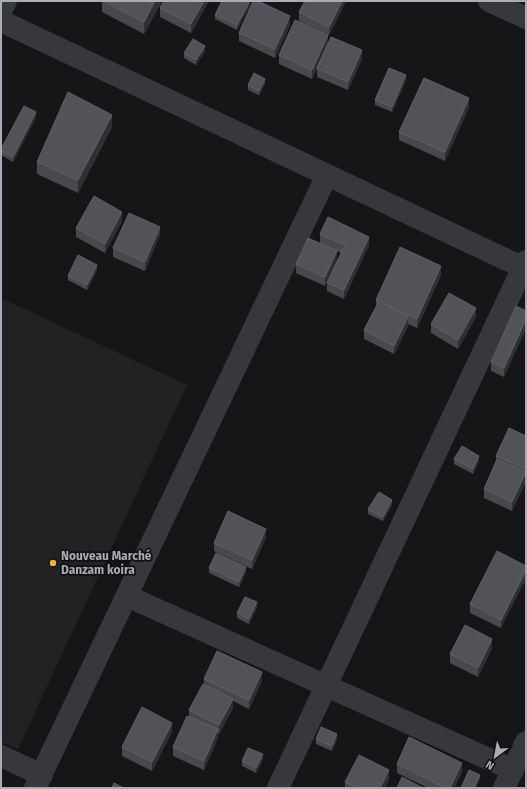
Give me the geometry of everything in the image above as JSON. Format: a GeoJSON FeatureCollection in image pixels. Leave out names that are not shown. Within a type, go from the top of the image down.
{"type":"FeatureCollection","features":[{"type":"Feature","properties":{"kind":"street"},"geometry":{"type":"LineString","coordinates":[[1,12],[6,1]]}},
{"type":"Feature","properties":{"kind":"street"},"geometry":{"type":"LineString","coordinates":[[489,1],[526,18]]}},
{"type":"Feature","properties":{"kind":"street"},"geometry":{"type":"LineString","coordinates":[[1,21],[328,176],[525,266],[278,788]]}},
{"type":"Feature","properties":{"kind":"street"},"geometry":{"type":"LineString","coordinates":[[1,756],[39,781],[328,176]]}},
{"type":"Feature","properties":{"kind":"street"},"geometry":{"type":"LineString","coordinates":[[127,596],[326,686],[508,779],[526,742]]}},
{"type":"Feature","properties":{"kind":"shaded area","name":"Nouveau Marché Danzam koira"},"geometry":{"type":"Polygon","coordinates":[[[1,298],[187,385],[18,749],[1,742],[1,298]]]}},
{"type":"Feature","properties":{"kind":"building"},"geometry":{"type":"Polygon","coordinates":[[[104,1],[155,1],[144,22],[104,1]]]}},
{"type":"Feature","properties":{"kind":"building"},"geometry":{"type":"Polygon","coordinates":[[[164,1],[204,1],[191,24],[160,8],[164,1]]]}},
{"type":"Feature","properties":{"kind":"building"},"geometry":{"type":"Polygon","coordinates":[[[222,1],[250,1],[237,25],[215,15],[222,1]]]}},
{"type":"Feature","properties":{"kind":"building"},"geometry":{"type":"Polygon","coordinates":[[[253,1],[258,1],[290,16],[275,49],[239,33],[253,1]]]}},
{"type":"Feature","properties":{"kind":"building"},"geometry":{"type":"Polygon","coordinates":[[[305,1],[342,1],[329,27],[299,12],[305,1]]]}},
{"type":"Feature","properties":{"kind":"building"},"geometry":{"type":"Polygon","coordinates":[[[295,20],[328,35],[312,70],[279,55],[295,20]]]}},
{"type":"Feature","properties":{"kind":"building"},"geometry":{"type":"Polygon","coordinates":[[[331,37],[362,50],[348,82],[317,68],[331,37]]]}},
{"type":"Feature","properties":{"kind":"building"},"geometry":{"type":"Polygon","coordinates":[[[193,39],[205,46],[196,60],[184,53],[193,39]]]}},
{"type":"Feature","properties":{"kind":"building"},"geometry":{"type":"Polygon","coordinates":[[[389,68],[406,75],[392,107],[375,100],[389,68]]]}},
{"type":"Feature","properties":{"kind":"building"},"geometry":{"type":"Polygon","coordinates":[[[254,73],[265,79],[259,91],[248,85],[254,73]]]}},
{"type":"Feature","properties":{"kind":"building"},"geometry":{"type":"Polygon","coordinates":[[[424,78],[469,98],[445,152],[399,132],[424,78]]]}},
{"type":"Feature","properties":{"kind":"building"},"geometry":{"type":"Polygon","coordinates":[[[68,92],[112,115],[78,180],[37,162],[68,92]]]}},
{"type":"Feature","properties":{"kind":"building"},"geometry":{"type":"Polygon","coordinates":[[[24,106],[36,112],[13,157],[1,151],[1,149],[24,106]]]}},
{"type":"Feature","properties":{"kind":"building"},"geometry":{"type":"Polygon","coordinates":[[[94,196],[122,212],[105,244],[76,228],[94,196]]]}},
{"type":"Feature","properties":{"kind":"building"},"geometry":{"type":"Polygon","coordinates":[[[129,213],[160,227],[145,262],[113,248],[129,213]]]}},
{"type":"Feature","properties":{"kind":"building"},"geometry":{"type":"Polygon","coordinates":[[[328,217],[369,237],[344,290],[327,283],[345,245],[320,234],[328,217]]]}},
{"type":"Feature","properties":{"kind":"building"},"geometry":{"type":"Polygon","coordinates":[[[308,238],[337,251],[325,277],[296,264],[308,238]]]}},
{"type":"Feature","properties":{"kind":"building"},"geometry":{"type":"Polygon","coordinates":[[[400,247],[441,266],[417,319],[385,304],[408,317],[394,346],[364,330],[379,301],[376,300],[400,247]]]}},
{"type":"Feature","properties":{"kind":"building"},"geometry":{"type":"Polygon","coordinates":[[[78,255],[97,265],[87,285],[68,276],[78,255]]]}},
{"type":"Feature","properties":{"kind":"building"},"geometry":{"type":"Polygon","coordinates":[[[449,293],[476,308],[458,340],[431,324],[449,293]]]}},
{"type":"Feature","properties":{"kind":"building"},"geometry":{"type":"Polygon","coordinates":[[[516,306],[526,311],[526,319],[504,368],[491,362],[516,306]]]}},
{"type":"Feature","properties":{"kind":"building"},"geometry":{"type":"Polygon","coordinates":[[[509,428],[526,436],[526,469],[496,456],[509,428]]]}},
{"type":"Feature","properties":{"kind":"building"},"geometry":{"type":"Polygon","coordinates":[[[462,446],[479,456],[473,469],[454,459],[462,446]]]}},
{"type":"Feature","properties":{"kind":"building"},"geometry":{"type":"Polygon","coordinates":[[[497,460],[526,472],[512,502],[484,489],[497,460]]]}},
{"type":"Feature","properties":{"kind":"building"},"geometry":{"type":"Polygon","coordinates":[[[379,492],[392,500],[383,517],[368,509],[379,492]]]}},
{"type":"Feature","properties":{"kind":"building"},"geometry":{"type":"Polygon","coordinates":[[[228,511],[266,529],[252,560],[214,543],[228,511]]]}},
{"type":"Feature","properties":{"kind":"building"},"geometry":{"type":"Polygon","coordinates":[[[497,551],[526,566],[526,570],[501,620],[470,604],[497,551]]]}},
{"type":"Feature","properties":{"kind":"building"},"geometry":{"type":"Polygon","coordinates":[[[216,553],[246,567],[239,582],[209,568],[216,553]]]}},
{"type":"Feature","properties":{"kind":"building"},"geometry":{"type":"Polygon","coordinates":[[[245,597],[257,602],[249,619],[237,613],[245,597]]]}},
{"type":"Feature","properties":{"kind":"building"},"geometry":{"type":"Polygon","coordinates":[[[465,625],[492,639],[478,668],[450,654],[465,625]]]}},
{"type":"Feature","properties":{"kind":"building"},"geometry":{"type":"Polygon","coordinates":[[[217,651],[262,672],[249,700],[204,679],[217,651]]]}},
{"type":"Feature","properties":{"kind":"building"},"geometry":{"type":"Polygon","coordinates":[[[203,684],[233,699],[219,725],[189,710],[203,684]]]}},
{"type":"Feature","properties":{"kind":"building"},"geometry":{"type":"Polygon","coordinates":[[[142,707],[172,723],[152,762],[122,747],[142,707]]]}},
{"type":"Feature","properties":{"kind":"building"},"geometry":{"type":"Polygon","coordinates":[[[187,716],[218,729],[204,761],[173,747],[187,716]]]}},
{"type":"Feature","properties":{"kind":"building"},"geometry":{"type":"Polygon","coordinates":[[[321,727],[337,734],[332,746],[316,739],[321,727]]]}},
{"type":"Feature","properties":{"kind":"building"},"geometry":{"type":"Polygon","coordinates":[[[409,737],[462,763],[450,788],[446,788],[397,764],[409,737]]]}},
{"type":"Feature","properties":{"kind":"building"},"geometry":{"type":"Polygon","coordinates":[[[248,748],[263,754],[256,768],[242,761],[248,748]]]}},
{"type":"Feature","properties":{"kind":"building"},"geometry":{"type":"Polygon","coordinates":[[[359,755],[389,770],[380,788],[358,788],[345,782],[359,755]]]}},
{"type":"Feature","properties":{"kind":"building"},"geometry":{"type":"Polygon","coordinates":[[[469,770],[480,775],[474,788],[461,788],[469,770]]]}},
{"type":"Feature","properties":{"kind":"building"},"geometry":{"type":"Polygon","coordinates":[[[402,777],[423,788],[397,788],[402,777]]]}},
{"type":"Feature","properties":{"kind":"building"},"geometry":{"type":"Polygon","coordinates":[[[114,783],[124,788],[112,788],[114,783]]]}},
{"type":"Feature","properties":{"kind":"place","name":"Nouveau Marché Danzam koira"},"geometry":{"type":"Point","coordinates":[53,563]}}]}
